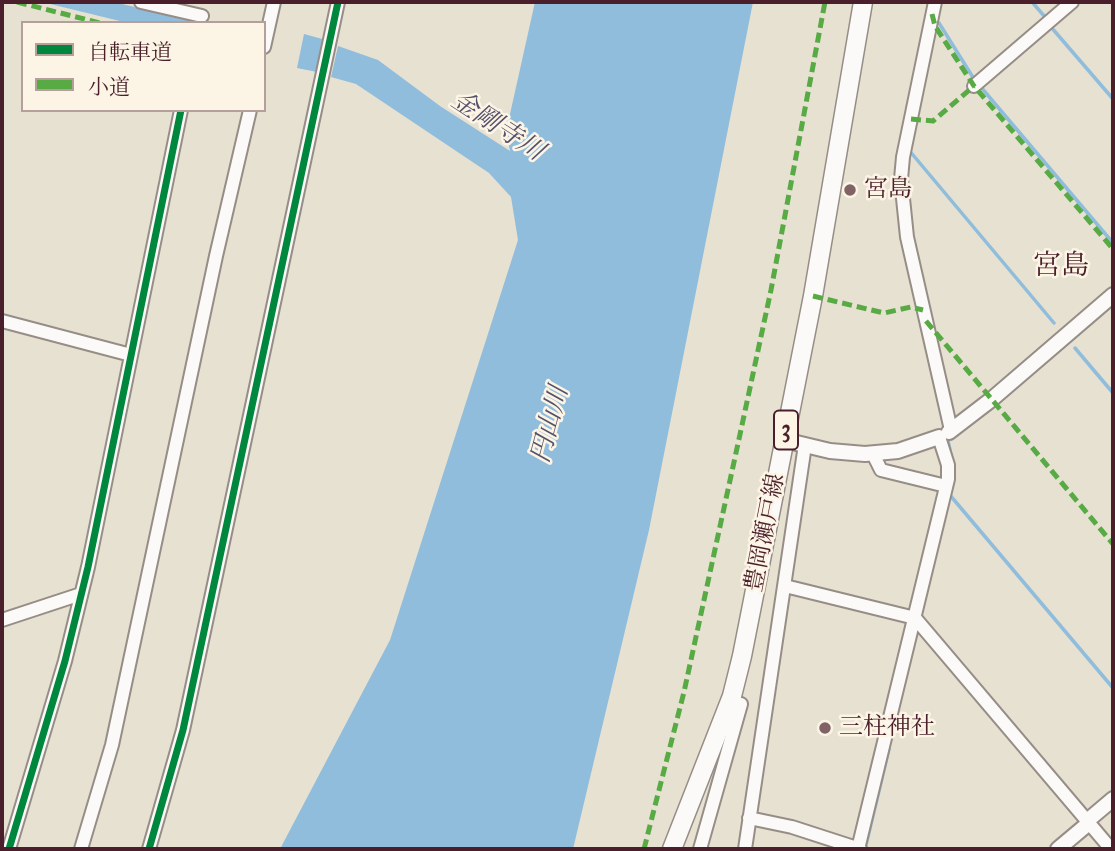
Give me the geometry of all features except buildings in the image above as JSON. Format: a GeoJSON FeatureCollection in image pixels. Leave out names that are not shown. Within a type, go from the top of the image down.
{"type":"FeatureCollection","features":[{"type":"Feature","properties":{"kind":"main road","name":"豊岡瀬戸線"},"geometry":{"type":"LineString","coordinates":[[672,849],[735,703],[813,296],[863,2]]}},
{"type":"Feature","properties":{"kind":"street"},"geometry":{"type":"LineString","coordinates":[[141,2],[201,19],[205,2]]}},
{"type":"Feature","properties":{"kind":"street"},"geometry":{"type":"LineString","coordinates":[[266,38],[274,2]]}},
{"type":"Feature","properties":{"kind":"street"},"geometry":{"type":"LineString","coordinates":[[149,849],[183,730],[338,2]]}},
{"type":"Feature","properties":{"kind":"street"},"geometry":{"type":"LineString","coordinates":[[749,818],[792,827],[858,849],[946,486],[949,469],[946,433],[907,237],[901,179],[903,156],[935,2]]}},
{"type":"Feature","properties":{"kind":"street"},"geometry":{"type":"LineString","coordinates":[[974,86],[1072,2]]}},
{"type":"Feature","properties":{"kind":"street"},"geometry":{"type":"LineString","coordinates":[[9,849],[65,661],[81,594],[181,112]]}},
{"type":"Feature","properties":{"kind":"street"},"geometry":{"type":"LineString","coordinates":[[81,849],[111,746],[213,269],[250,112]]}},
{"type":"Feature","properties":{"kind":"street"},"geometry":{"type":"LineString","coordinates":[[784,440],[830,451],[873,454],[898,451],[946,433],[984,405],[1113,295]]}},
{"type":"Feature","properties":{"kind":"street"},"geometry":{"type":"LineString","coordinates":[[2,321],[131,355]]}},
{"type":"Feature","properties":{"kind":"street"},"geometry":{"type":"LineString","coordinates":[[745,849],[805,445]]}},
{"type":"Feature","properties":{"kind":"street"},"geometry":{"type":"LineString","coordinates":[[873,454],[881,470],[946,486]]}},
{"type":"Feature","properties":{"kind":"street"},"geometry":{"type":"LineString","coordinates":[[785,586],[915,618],[1111,849]]}},
{"type":"Feature","properties":{"kind":"street"},"geometry":{"type":"LineString","coordinates":[[2,620],[81,594]]}},
{"type":"Feature","properties":{"kind":"street"},"geometry":{"type":"LineString","coordinates":[[700,849],[735,703],[766,709]]}},
{"type":"Feature","properties":{"kind":"street"},"geometry":{"type":"LineString","coordinates":[[1058,849],[1113,799]]}},
{"type":"Feature","properties":{"kind":"water"},"geometry":{"type":"Polygon","coordinates":[[[42,2],[114,2],[192,21],[120,21],[42,2]]]}},
{"type":"Feature","properties":{"kind":"water","name":"円山川"},"geometry":{"type":"Polygon","coordinates":[[[535,2],[753,2],[649,530],[573,849],[280,849],[390,640],[518,240],[511,197],[489,173],[356,84],[331,77],[338,46],[378,60],[440,106],[510,151],[506,132],[535,2]]]}},
{"type":"Feature","properties":{"kind":"water"},"geometry":{"type":"Polygon","coordinates":[[[304,34],[326,40],[317,72],[297,68],[304,34]]]}},
{"type":"Feature","properties":{"kind":"waterway"},"geometry":{"type":"LineString","coordinates":[[1032,2],[1045,17]]}},
{"type":"Feature","properties":{"kind":"waterway"},"geometry":{"type":"LineString","coordinates":[[939,23],[974,79]]}},
{"type":"Feature","properties":{"kind":"waterway"},"geometry":{"type":"LineString","coordinates":[[1051,27],[1113,99]]}},
{"type":"Feature","properties":{"kind":"waterway"},"geometry":{"type":"LineString","coordinates":[[980,86],[1113,243]]}},
{"type":"Feature","properties":{"kind":"waterway"},"geometry":{"type":"LineString","coordinates":[[908,149],[1054,323]]}},
{"type":"Feature","properties":{"kind":"waterway"},"geometry":{"type":"LineString","coordinates":[[1075,348],[1113,393]]}},
{"type":"Feature","properties":{"kind":"waterway"},"geometry":{"type":"LineString","coordinates":[[947,436],[952,459]]}},
{"type":"Feature","properties":{"kind":"waterway"},"geometry":{"type":"LineString","coordinates":[[949,494],[1113,688]]}},
{"type":"Feature","properties":{"kind":"waterway"},"geometry":{"type":"LineString","coordinates":[[865,849],[889,749]]}},
{"type":"Feature","properties":{"kind":"marked path"},"geometry":{"type":"LineString","coordinates":[[17,2],[92,21]]}},
{"type":"Feature","properties":{"kind":"marked path"},"geometry":{"type":"LineString","coordinates":[[644,849],[684,692],[771,290],[825,2]]}},
{"type":"Feature","properties":{"kind":"marked path"},"geometry":{"type":"LineString","coordinates":[[932,14],[935,26],[974,86],[1113,249]]}},
{"type":"Feature","properties":{"kind":"marked path"},"geometry":{"type":"LineString","coordinates":[[911,119],[933,121],[974,86]]}},
{"type":"Feature","properties":{"kind":"marked path"},"geometry":{"type":"LineString","coordinates":[[813,296],[884,313],[911,307],[923,310]]}},
{"type":"Feature","properties":{"kind":"marked path"},"geometry":{"type":"LineString","coordinates":[[926,321],[1113,544]]}},
{"type":"Feature","properties":{"kind":"cycle path"},"geometry":{"type":"LineString","coordinates":[[149,849],[183,730],[338,2]]}},
{"type":"Feature","properties":{"kind":"cycle path"},"geometry":{"type":"LineString","coordinates":[[9,849],[65,661],[88,567],[181,112]]}},
{"type":"Feature","properties":{"kind":"place","name":"宮島"},"geometry":{"type":"Point","coordinates":[850,190]}},
{"type":"Feature","properties":{"kind":"place","name":"三柱神社"},"geometry":{"type":"Point","coordinates":[825,728]}},
{"type":"Feature","properties":{"kind":"district","name":"宮島"},"geometry":{"type":"Point","coordinates":[1061,267]}},
{"type":"Feature","properties":{"kind":"water label","name":"金剛寺川"},"geometry":{"type":"Point","coordinates":[497,127]}}]}
